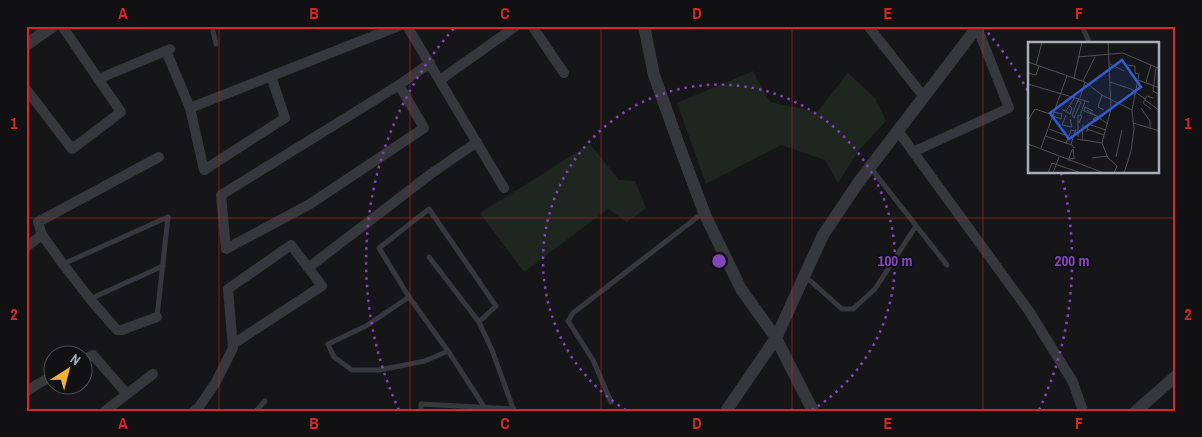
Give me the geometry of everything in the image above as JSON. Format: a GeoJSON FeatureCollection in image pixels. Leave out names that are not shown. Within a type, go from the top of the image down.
{"type":"FeatureCollection","features":[{"type":"Feature","properties":{"kind":"street"},"geometry":{"type":"LineString","coordinates":[[26,45],[53,26]]}},
{"type":"Feature","properties":{"kind":"street"},"geometry":{"type":"LineString","coordinates":[[26,89],[72,149],[121,112],[62,26]]}},
{"type":"Feature","properties":{"kind":"street"},"geometry":{"type":"LineString","coordinates":[[190,108],[399,26]]}},
{"type":"Feature","properties":{"kind":"street"},"geometry":{"type":"LineString","coordinates":[[407,26],[504,188]]}},
{"type":"Feature","properties":{"kind":"street"},"geometry":{"type":"LineString","coordinates":[[440,80],[516,26]]}},
{"type":"Feature","properties":{"kind":"street"},"geometry":{"type":"LineString","coordinates":[[532,26],[564,73]]}},
{"type":"Feature","properties":{"kind":"street"},"geometry":{"type":"LineString","coordinates":[[644,26],[654,75],[704,212],[742,288],[776,338],[813,411]]}},
{"type":"Feature","properties":{"kind":"street"},"geometry":{"type":"LineString","coordinates":[[868,26],[924,97]]}},
{"type":"Feature","properties":{"kind":"street"},"geometry":{"type":"LineString","coordinates":[[726,411],[776,338],[823,235],[858,183],[978,27]]}},
{"type":"Feature","properties":{"kind":"street"},"geometry":{"type":"LineString","coordinates":[[913,152],[1009,108],[978,27]]}},
{"type":"Feature","properties":{"kind":"street"},"geometry":{"type":"LineString","coordinates":[[98,79],[168,50],[190,108],[204,170],[286,118],[271,76]]}},
{"type":"Feature","properties":{"kind":"street"},"geometry":{"type":"LineString","coordinates":[[399,85],[424,128],[310,204],[226,249],[221,195],[430,64]]}},
{"type":"Feature","properties":{"kind":"street"},"geometry":{"type":"LineString","coordinates":[[898,131],[1029,311],[1073,382],[1083,411]]}},
{"type":"Feature","properties":{"kind":"street"},"geometry":{"type":"LineString","coordinates":[[308,268],[432,173],[477,142]]}},
{"type":"Feature","properties":{"kind":"street"},"geometry":{"type":"LineString","coordinates":[[157,317],[122,330],[117,330],[63,264],[42,235],[38,222],[159,158]]}},
{"type":"Feature","properties":{"kind":"street"},"geometry":{"type":"LineString","coordinates":[[26,247],[42,235]]}},
{"type":"Feature","properties":{"kind":"street"},"geometry":{"type":"LineString","coordinates":[[194,411],[199,407],[216,382],[233,348],[228,289],[291,245],[322,286],[233,344]]}},
{"type":"Feature","properties":{"kind":"street"},"geometry":{"type":"LineString","coordinates":[[92,355],[127,394]]}},
{"type":"Feature","properties":{"kind":"street"},"geometry":{"type":"LineString","coordinates":[[105,411],[153,374]]}},
{"type":"Feature","properties":{"kind":"street"},"geometry":{"type":"LineString","coordinates":[[1136,411],[1176,376]]}},
{"type":"Feature","properties":{"kind":"street"},"geometry":{"type":"LineString","coordinates":[[26,392],[42,382]]}},
{"type":"Feature","properties":{"kind":"lane"},"geometry":{"type":"LineString","coordinates":[[212,26],[216,44]]}},
{"type":"Feature","properties":{"kind":"lane"},"geometry":{"type":"LineString","coordinates":[[1082,26],[1089,42]]}},
{"type":"Feature","properties":{"kind":"lane"},"geometry":{"type":"LineString","coordinates":[[870,167],[947,265]]}},
{"type":"Feature","properties":{"kind":"lane"},"geometry":{"type":"LineString","coordinates":[[480,322],[496,306],[429,209],[379,248],[409,297],[486,408]]}},
{"type":"Feature","properties":{"kind":"lane"},"geometry":{"type":"LineString","coordinates":[[611,402],[593,360],[568,321],[573,313],[704,212]]}},
{"type":"Feature","properties":{"kind":"lane"},"geometry":{"type":"LineString","coordinates":[[63,264],[168,217],[157,317]]}},
{"type":"Feature","properties":{"kind":"lane"},"geometry":{"type":"LineString","coordinates":[[805,276],[842,309],[853,309],[875,289],[916,226]]}},
{"type":"Feature","properties":{"kind":"lane"},"geometry":{"type":"LineString","coordinates":[[420,411],[421,404],[514,410],[480,322],[429,257]]}},
{"type":"Feature","properties":{"kind":"lane"},"geometry":{"type":"LineString","coordinates":[[90,299],[163,266]]}},
{"type":"Feature","properties":{"kind":"lane"},"geometry":{"type":"LineString","coordinates":[[409,297],[366,326],[328,344],[334,357],[352,370],[379,370],[425,361],[448,351]]}},
{"type":"Feature","properties":{"kind":"lane"},"geometry":{"type":"LineString","coordinates":[[256,411],[265,401]]}},
{"type":"Feature","properties":{"kind":"shaded area"},"geometry":{"type":"Polygon","coordinates":[[[753,71],[770,102],[817,112],[848,73],[875,98],[886,121],[859,150],[838,183],[825,160],[781,145],[706,184],[677,103],[753,71]]]}},
{"type":"Feature","properties":{"kind":"shaded area"},"geometry":{"type":"Polygon","coordinates":[[[590,144],[619,180],[635,181],[646,208],[627,222],[608,209],[524,272],[480,213],[590,144]]]}}]}
